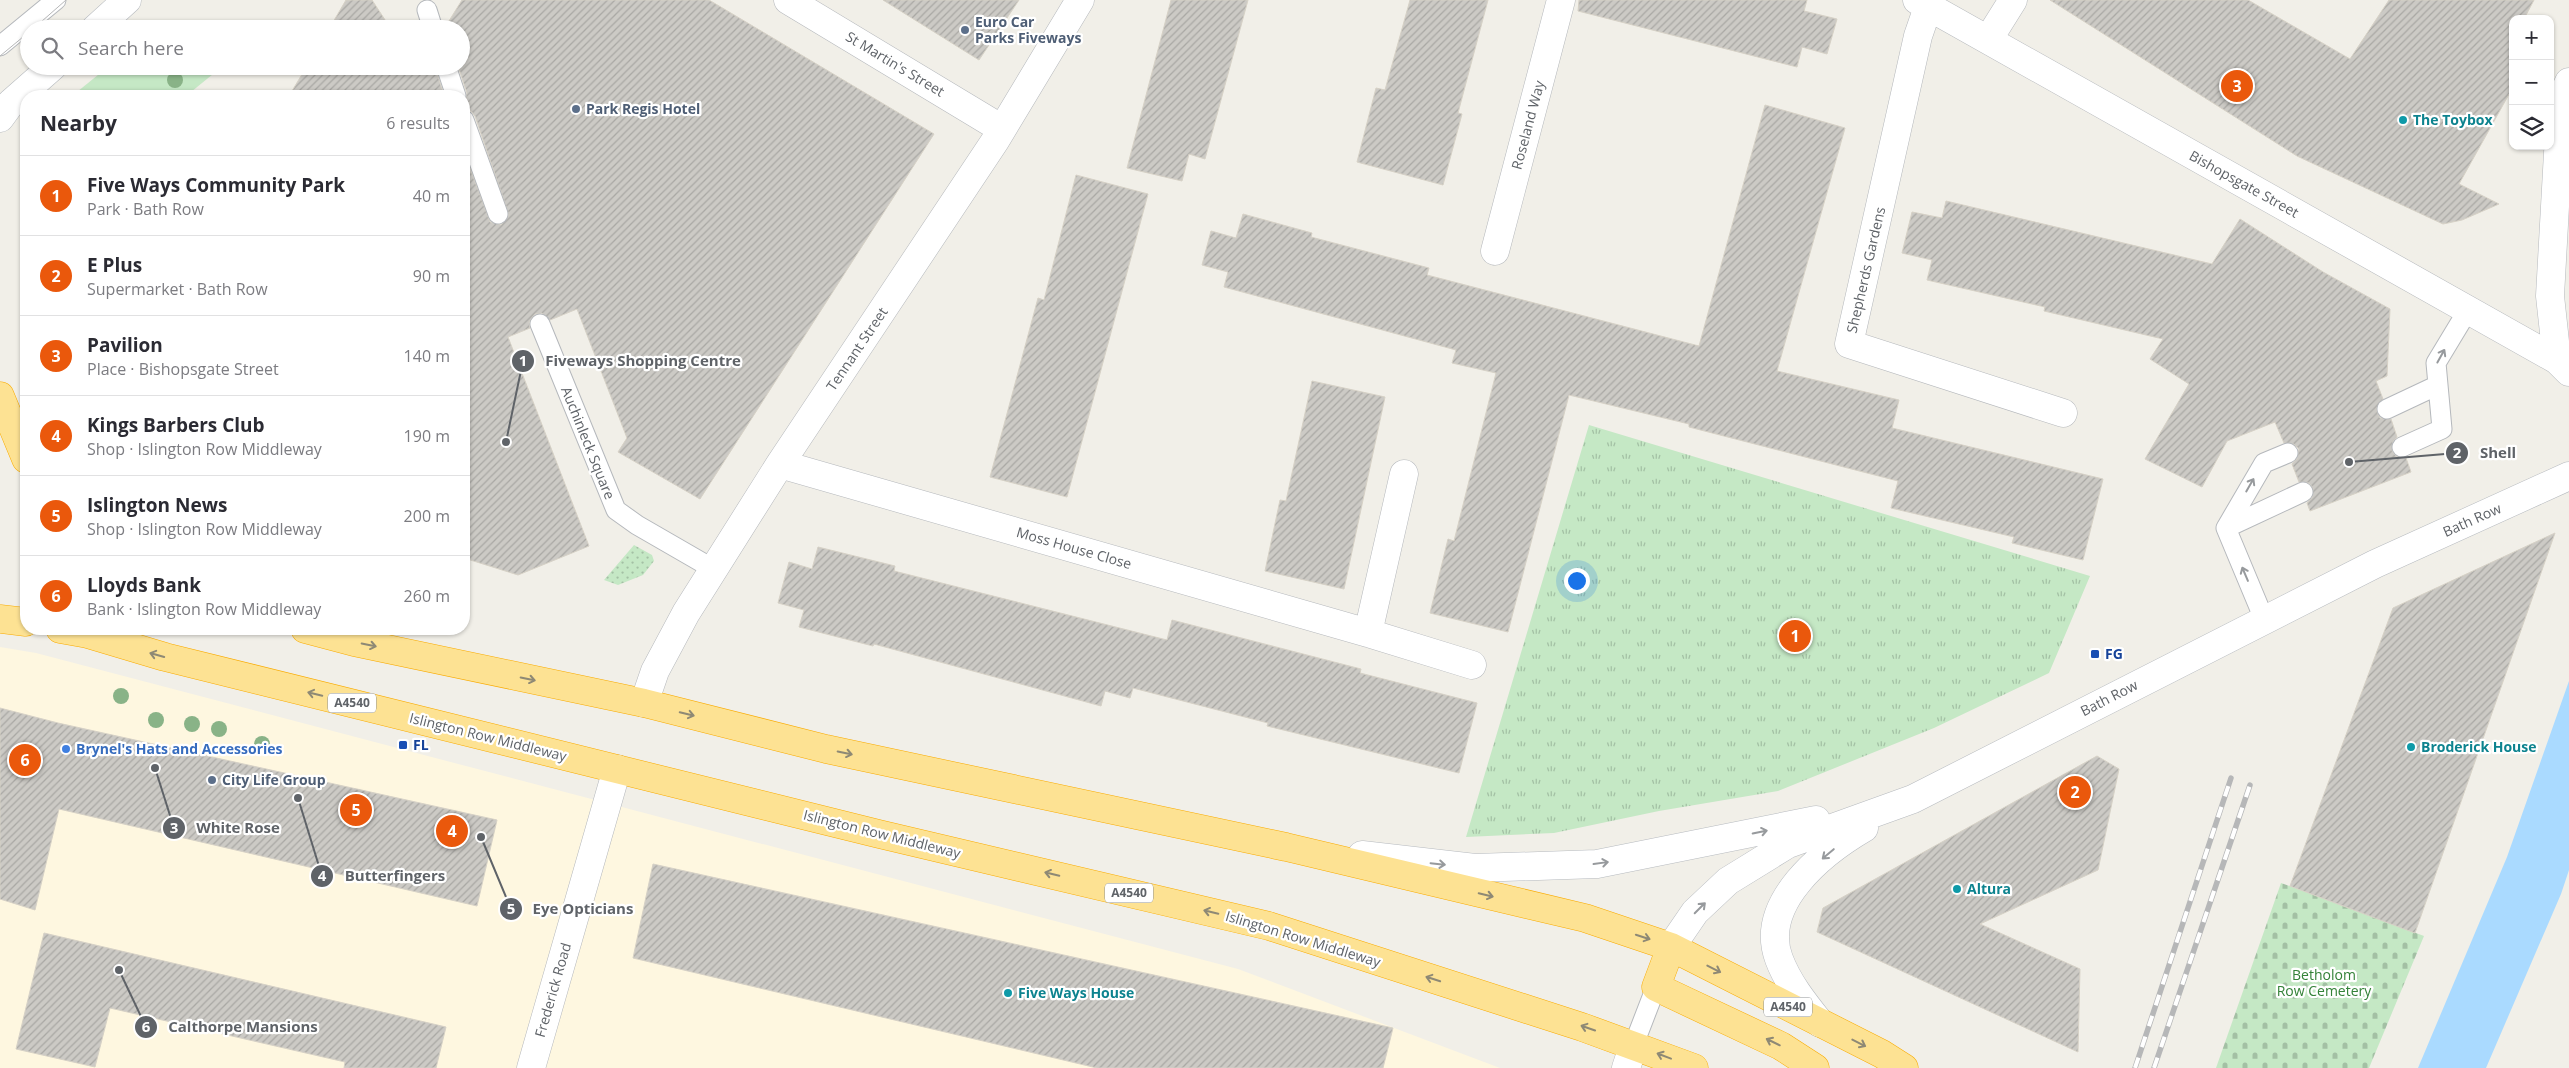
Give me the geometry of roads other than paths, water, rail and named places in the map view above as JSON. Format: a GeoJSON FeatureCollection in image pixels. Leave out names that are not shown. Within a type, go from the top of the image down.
{"type":"FeatureCollection","features":[{"type":"Feature","properties":{"kind":"highway"},"geometry":{"type":"LineString","coordinates":[[0,396],[20,444]]}},
{"type":"Feature","properties":{"kind":"highway"},"geometry":{"type":"LineString","coordinates":[[0,619],[20,621]]}},
{"type":"Feature","properties":{"kind":"highway","name":"Islington Row Middleway"},"geometry":{"type":"LineString","coordinates":[[84,635],[617,769],[1269,926],[1630,1056],[1694,1068]]}},
{"type":"Feature","properties":{"kind":"highway","name":"A4540"},"geometry":{"type":"LineString","coordinates":[[329,635],[644,704],[826,749],[1286,847],[1585,918],[1671,947],[1904,1068]]}},
{"type":"Feature","properties":{"kind":"highway"},"geometry":{"type":"LineString","coordinates":[[1671,947],[1656,987],[1781,1046],[1815,1068]]}},
{"type":"Feature","properties":{"kind":"street"},"geometry":{"type":"LineString","coordinates":[[105,20],[127,0]]}},
{"type":"Feature","properties":{"kind":"street","name":"St Martin's Street"},"geometry":{"type":"LineString","coordinates":[[788,0],[1002,129]]}},
{"type":"Feature","properties":{"kind":"street","name":"Tennant Street"},"geometry":{"type":"LineString","coordinates":[[644,704],[655,671],[686,613],[780,464],[1002,129],[1080,0]]}},
{"type":"Feature","properties":{"kind":"street","name":"Roseland Way"},"geometry":{"type":"LineString","coordinates":[[1495,251],[1561,0]]}},
{"type":"Feature","properties":{"kind":"street"},"geometry":{"type":"LineString","coordinates":[[1988,40],[2013,0]]}},
{"type":"Feature","properties":{"kind":"street","name":"Bishopsgate Street"},"geometry":{"type":"LineString","coordinates":[[1923,3],[2468,310],[2563,366]]}},
{"type":"Feature","properties":{"kind":"street","name":"Shepherds Gardens"},"geometry":{"type":"LineString","coordinates":[[1923,3],[1918,36],[1849,344],[2063,414]]}},
{"type":"Feature","properties":{"kind":"street"},"geometry":{"type":"LineString","coordinates":[[25,90],[42,75]]}},
{"type":"Feature","properties":{"kind":"street"},"geometry":{"type":"LineString","coordinates":[[2563,366],[2550,296],[2561,99],[2569,82]]}},
{"type":"Feature","properties":{"kind":"street"},"geometry":{"type":"LineString","coordinates":[[0,118],[11,102],[20,94]]}},
{"type":"Feature","properties":{"kind":"street","name":"Moss House Close"},"geometry":{"type":"LineString","coordinates":[[780,464],[1368,633],[1472,665]]}},
{"type":"Feature","properties":{"kind":"street"},"geometry":{"type":"LineString","coordinates":[[1368,633],[1404,474]]}},
{"type":"Feature","properties":{"kind":"street","name":"Bath Row"},"geometry":{"type":"LineString","coordinates":[[1671,947],[1695,912],[1737,875],[1788,844],[1913,799],[2374,564],[2569,476]]}},
{"type":"Feature","properties":{"kind":"street","name":"Frederick Road"},"geometry":{"type":"LineString","coordinates":[[531,1068],[617,769]]}},
{"type":"Feature","properties":{"kind":"street"},"geometry":{"type":"LineString","coordinates":[[1286,847],[1475,868],[1597,864],[1913,799]]}},
{"type":"Feature","properties":{"kind":"street"},"geometry":{"type":"LineString","coordinates":[[1820,1023],[1796,994],[1778,957],[1776,927],[1786,898],[1804,874],[1844,839],[1913,799]]}},
{"type":"Feature","properties":{"kind":"lane"},"geometry":{"type":"LineString","coordinates":[[32,20],[56,0]]}},
{"type":"Feature","properties":{"kind":"lane"},"geometry":{"type":"LineString","coordinates":[[427,10],[430,20]]}},
{"type":"Feature","properties":{"kind":"lane"},"geometry":{"type":"LineString","coordinates":[[0,46],[20,30]]}},
{"type":"Feature","properties":{"kind":"lane"},"geometry":{"type":"LineString","coordinates":[[449,75],[454,90]]}},
{"type":"Feature","properties":{"kind":"lane"},"geometry":{"type":"LineString","coordinates":[[470,137],[498,214]]}},
{"type":"Feature","properties":{"kind":"lane"},"geometry":{"type":"LineString","coordinates":[[2402,447],[2442,429],[2436,363],[2468,310]]}},
{"type":"Feature","properties":{"kind":"lane","name":"Auchinleck Square"},"geometry":{"type":"LineString","coordinates":[[540,324],[616,510],[637,526],[714,570]]}},
{"type":"Feature","properties":{"kind":"lane"},"geometry":{"type":"LineString","coordinates":[[2387,409],[2438,385]]}},
{"type":"Feature","properties":{"kind":"lane"},"geometry":{"type":"LineString","coordinates":[[2226,528],[2264,463],[2288,452]]}},
{"type":"Feature","properties":{"kind":"lane"},"geometry":{"type":"LineString","coordinates":[[2226,528],[2303,492]]}},
{"type":"Feature","properties":{"kind":"lane"},"geometry":{"type":"LineString","coordinates":[[2226,528],[2264,619]]}},
{"type":"Feature","properties":{"kind":"lane"},"geometry":{"type":"LineString","coordinates":[[1630,1056],[1656,987]]}},
{"type":"Feature","properties":{"kind":"water"},"geometry":{"type":"Polygon","coordinates":[[[2569,681],[2569,870],[2561,894],[2486,1068],[2418,1068],[2507,857],[2569,681]]]}},
{"type":"Feature","properties":{"kind":"tram line"},"geometry":{"type":"LineString","coordinates":[[43,20],[66,0]]}},
{"type":"Feature","properties":{"kind":"tram line"},"geometry":{"type":"LineString","coordinates":[[0,56],[20,39]]}},
{"type":"Feature","properties":{"kind":"railway"},"geometry":{"type":"LineString","coordinates":[[2135,1068],[2231,778]]}},
{"type":"Feature","properties":{"kind":"railway"},"geometry":{"type":"LineString","coordinates":[[2154,1068],[2250,785]]}},
{"type":"Feature","properties":{"kind":"place","name":"Euro Car Parks Fiveways"},"geometry":{"type":"Point","coordinates":[965,30]}},
{"type":"Feature","properties":{"kind":"place","name":"Pavilion"},"geometry":{"type":"Point","coordinates":[2237,86]}},
{"type":"Feature","properties":{"kind":"place","name":"Park Regis Hotel"},"geometry":{"type":"Point","coordinates":[576,109]}},
{"type":"Feature","properties":{"kind":"place","name":"The Toybox"},"geometry":{"type":"Point","coordinates":[2403,120]}},
{"type":"Feature","properties":{"kind":"place","name":"Fiveways Shopping Centre"},"geometry":{"type":"Point","coordinates":[506,442]}},
{"type":"Feature","properties":{"kind":"place","name":"Shell"},"geometry":{"type":"Point","coordinates":[2349,462]}},
{"type":"Feature","properties":{"kind":"place","name":"Five Ways Community Park"},"geometry":{"type":"Point","coordinates":[1795,636]}},
{"type":"Feature","properties":{"kind":"place","name":"FG"},"geometry":{"type":"Point","coordinates":[2095,654]}},
{"type":"Feature","properties":{"kind":"place","name":"FL"},"geometry":{"type":"Point","coordinates":[403,745]}},
{"type":"Feature","properties":{"kind":"place","name":"Broderick House"},"geometry":{"type":"Point","coordinates":[2411,747]}},
{"type":"Feature","properties":{"kind":"place","name":"Brynel's Hats and Accessories"},"geometry":{"type":"Point","coordinates":[66,749]}},
{"type":"Feature","properties":{"kind":"place","name":"Lloyds Bank"},"geometry":{"type":"Point","coordinates":[25,760]}},
{"type":"Feature","properties":{"kind":"place","name":"White Rose"},"geometry":{"type":"Point","coordinates":[155,768]}},
{"type":"Feature","properties":{"kind":"place","name":"City Life Group"},"geometry":{"type":"Point","coordinates":[212,780]}},
{"type":"Feature","properties":{"kind":"place","name":"E Plus"},"geometry":{"type":"Point","coordinates":[2075,792]}},
{"type":"Feature","properties":{"kind":"place","name":"Butterfingers"},"geometry":{"type":"Point","coordinates":[298,798]}},
{"type":"Feature","properties":{"kind":"place","name":"Islington News"},"geometry":{"type":"Point","coordinates":[356,810]}},
{"type":"Feature","properties":{"kind":"place","name":"Kings Barbers Club"},"geometry":{"type":"Point","coordinates":[452,831]}},
{"type":"Feature","properties":{"kind":"place","name":"Eye Opticians"},"geometry":{"type":"Point","coordinates":[481,837]}},
{"type":"Feature","properties":{"kind":"place","name":"Altura"},"geometry":{"type":"Point","coordinates":[1957,889]}},
{"type":"Feature","properties":{"kind":"place","name":"Calthorpe Mansions"},"geometry":{"type":"Point","coordinates":[119,970]}},
{"type":"Feature","properties":{"kind":"place","name":"Five Ways House"},"geometry":{"type":"Point","coordinates":[1008,993]}},
{"type":"Feature","properties":{"kind":"park label","name":"Betholom Row Cemetery"},"geometry":{"type":"Point","coordinates":[2324,984]}}]}
